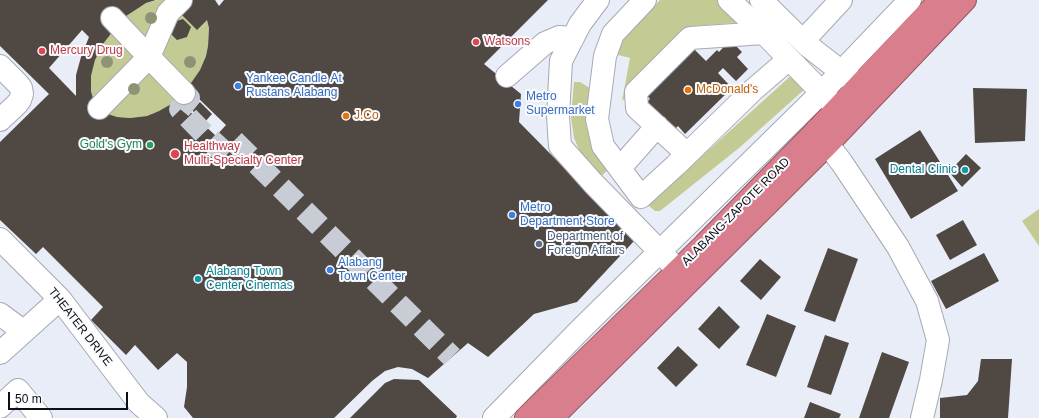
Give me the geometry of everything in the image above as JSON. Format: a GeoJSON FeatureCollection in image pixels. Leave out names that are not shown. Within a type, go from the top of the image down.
{"type":"FeatureCollection","features":[{"type":"Feature","properties":{"kind":"highway","name":"ALABANG-ZAPOTE ROAD"},"geometry":{"type":"LineString","coordinates":[[823,137],[838,109],[940,0]]}},
{"type":"Feature","properties":{"kind":"highway","name":"ALABANG-ZAPOTE ROAD"},"geometry":{"type":"LineString","coordinates":[[552,418],[684,276],[823,137],[964,0]]}},
{"type":"Feature","properties":{"kind":"highway","name":"ALABANG-ZAPOTE ROAD"},"geometry":{"type":"LineString","coordinates":[[526,418],[684,276]]}},
{"type":"Feature","properties":{"kind":"street"},"geometry":{"type":"LineString","coordinates":[[99,108],[149,57],[168,13],[181,0]]}},
{"type":"Feature","properties":{"kind":"street"},"geometry":{"type":"LineString","coordinates":[[598,0],[580,24],[561,61],[558,116],[560,146],[593,183],[684,276]]}},
{"type":"Feature","properties":{"kind":"street"},"geometry":{"type":"LineString","coordinates":[[645,0],[613,34],[605,56],[597,119],[603,146],[641,197],[753,90],[789,59]]}},
{"type":"Feature","properties":{"kind":"street"},"geometry":{"type":"LineString","coordinates":[[729,0],[764,33],[838,109]]}},
{"type":"Feature","properties":{"kind":"street"},"geometry":{"type":"LineString","coordinates":[[761,0],[803,41],[859,86]]}},
{"type":"Feature","properties":{"kind":"street"},"geometry":{"type":"LineString","coordinates":[[803,41],[841,0]]}},
{"type":"Feature","properties":{"kind":"street"},"geometry":{"type":"LineString","coordinates":[[494,418],[581,329],[822,92],[910,0]]}},
{"type":"Feature","properties":{"kind":"street"},"geometry":{"type":"LineString","coordinates":[[112,18],[184,93]]}},
{"type":"Feature","properties":{"kind":"street"},"geometry":{"type":"LineString","coordinates":[[687,154],[637,108],[636,92],[690,38],[764,33]]}},
{"type":"Feature","properties":{"kind":"street"},"geometry":{"type":"LineString","coordinates":[[507,76],[545,43],[558,38],[573,38]]}},
{"type":"Feature","properties":{"kind":"street"},"geometry":{"type":"LineString","coordinates":[[0,66],[18,84],[21,88],[22,94],[17,104],[0,120]]}},
{"type":"Feature","properties":{"kind":"street"},"geometry":{"type":"LineString","coordinates":[[620,168],[657,126]]}},
{"type":"Feature","properties":{"kind":"street"},"geometry":{"type":"LineString","coordinates":[[823,137],[898,247],[927,301],[938,340],[922,418]]}},
{"type":"Feature","properties":{"kind":"street","name":"THEATER DRIVE"},"geometry":{"type":"LineString","coordinates":[[0,239],[60,299],[139,403],[156,418]]}},
{"type":"Feature","properties":{"kind":"street"},"geometry":{"type":"LineString","coordinates":[[0,352],[60,299]]}},
{"type":"Feature","properties":{"kind":"street"},"geometry":{"type":"LineString","coordinates":[[0,314],[23,332]]}},
{"type":"Feature","properties":{"kind":"street"},"geometry":{"type":"LineString","coordinates":[[0,407],[18,390],[41,418]]}},
{"type":"Feature","properties":{"kind":"green space"},"geometry":{"type":"Polygon","coordinates":[[[158,0],[190,0],[207,20],[209,28],[208,46],[206,56],[200,70],[184,93],[173,103],[159,111],[147,116],[130,118],[117,117],[105,113],[94,102],[91,91],[91,76],[95,60],[103,44],[113,30],[107,22],[146,3],[158,0]]]}},
{"type":"Feature","properties":{"kind":"green space"},"geometry":{"type":"Polygon","coordinates":[[[660,0],[719,0],[742,22],[695,26],[622,101],[630,58],[618,55],[620,41],[660,0]]]}},
{"type":"Feature","properties":{"kind":"green space"},"geometry":{"type":"Polygon","coordinates":[[[795,72],[806,88],[739,148],[660,211],[655,211],[648,205],[795,72]]]}},
{"type":"Feature","properties":{"kind":"green space"},"geometry":{"type":"Polygon","coordinates":[[[574,82],[580,82],[593,90],[611,167],[597,180],[583,159],[574,138],[571,117],[574,82]]]}},
{"type":"Feature","properties":{"kind":"green space"},"geometry":{"type":"Polygon","coordinates":[[[1039,209],[1039,246],[1022,221],[1039,209]]]}},
{"type":"Feature","properties":{"kind":"building","name":"Alabang Town Center"},"geometry":{"type":"Polygon","coordinates":[[[0,0],[156,0],[146,3],[123,18],[103,44],[95,60],[91,76],[91,91],[94,102],[105,113],[117,117],[130,118],[147,116],[173,103],[184,93],[200,70],[206,56],[209,28],[207,20],[197,30],[178,11],[190,0],[215,0],[219,6],[224,0],[548,0],[484,64],[521,94],[519,122],[635,240],[577,302],[534,314],[488,357],[468,343],[428,378],[412,369],[398,367],[385,371],[372,381],[334,418],[193,418],[184,407],[187,387],[187,362],[177,353],[158,370],[135,345],[126,355],[91,320],[103,307],[43,247],[36,254],[0,220],[0,142],[49,94],[0,46],[0,0]],[[82,30],[49,68],[76,96],[76,75],[89,37],[82,30]],[[197,97],[186,108],[216,136],[226,125],[197,97]]]}},
{"type":"Feature","properties":{"kind":"building"},"geometry":{"type":"Polygon","coordinates":[[[183,19],[191,27],[187,37],[177,40],[170,33],[173,22],[183,19]]]}},
{"type":"Feature","properties":{"kind":"building","name":"McDonald's"},"geometry":{"type":"Polygon","coordinates":[[[730,40],[742,52],[737,57],[748,69],[736,81],[723,68],[718,73],[732,88],[685,134],[678,126],[671,133],[643,105],[650,99],[644,92],[691,46],[706,61],[717,50],[719,52],[730,40]]]}},
{"type":"Feature","properties":{"kind":"building"},"geometry":{"type":"Polygon","coordinates":[[[973,88],[1027,89],[1025,141],[975,143],[973,88]]]}},
{"type":"Feature","properties":{"kind":"building"},"geometry":{"type":"Polygon","coordinates":[[[200,102],[212,114],[204,123],[192,110],[200,102]]]}},
{"type":"Feature","properties":{"kind":"building"},"geometry":{"type":"Polygon","coordinates":[[[920,130],[958,191],[911,219],[875,159],[920,130]]]}},
{"type":"Feature","properties":{"kind":"building","name":"Dental Clinic"},"geometry":{"type":"Polygon","coordinates":[[[966,154],[981,168],[962,187],[949,172],[966,154]]]}},
{"type":"Feature","properties":{"kind":"building"},"geometry":{"type":"Polygon","coordinates":[[[963,220],[977,245],[950,260],[936,235],[963,220]]]}},
{"type":"Feature","properties":{"kind":"building"},"geometry":{"type":"Polygon","coordinates":[[[828,248],[858,259],[835,322],[804,311],[828,248]]]}},
{"type":"Feature","properties":{"kind":"building"},"geometry":{"type":"Polygon","coordinates":[[[984,253],[999,281],[946,309],[931,281],[984,253]]]}},
{"type":"Feature","properties":{"kind":"building"},"geometry":{"type":"Polygon","coordinates":[[[760,259],[781,277],[761,300],[740,281],[760,259]]]}},
{"type":"Feature","properties":{"kind":"building"},"geometry":{"type":"Polygon","coordinates":[[[719,306],[740,327],[719,349],[698,329],[719,306]]]}},
{"type":"Feature","properties":{"kind":"building"},"geometry":{"type":"Polygon","coordinates":[[[767,314],[796,326],[776,377],[746,365],[767,314]]]}},
{"type":"Feature","properties":{"kind":"building"},"geometry":{"type":"Polygon","coordinates":[[[825,335],[849,343],[831,395],[807,387],[825,335]]]}},
{"type":"Feature","properties":{"kind":"building"},"geometry":{"type":"Polygon","coordinates":[[[678,346],[698,365],[676,387],[657,368],[678,346]]]}},
{"type":"Feature","properties":{"kind":"building"},"geometry":{"type":"Polygon","coordinates":[[[882,352],[909,362],[889,418],[859,418],[882,352]]]}},
{"type":"Feature","properties":{"kind":"building"},"geometry":{"type":"Polygon","coordinates":[[[981,359],[1012,359],[1008,418],[940,418],[940,398],[967,395],[978,381],[981,359]]]}},
{"type":"Feature","properties":{"kind":"building"},"geometry":{"type":"Polygon","coordinates":[[[394,379],[419,380],[457,416],[456,418],[350,418],[385,383],[394,379]]]}},
{"type":"Feature","properties":{"kind":"building"},"geometry":{"type":"Polygon","coordinates":[[[810,402],[841,414],[839,418],[804,418],[810,402]]]}},
{"type":"Feature","properties":{"kind":"tunnel"},"geometry":{"type":"LineString","coordinates":[[184,93],[189,98],[180,109],[218,148],[229,136],[452,357]]}},
{"type":"Feature","properties":{"kind":"place","name":"Watsons"},"geometry":{"type":"Point","coordinates":[476,42]}},
{"type":"Feature","properties":{"kind":"place","name":"Mercury Drug"},"geometry":{"type":"Point","coordinates":[42,51]}},
{"type":"Feature","properties":{"kind":"place","name":"Yankee Candle At Rustans Alabang"},"geometry":{"type":"Point","coordinates":[238,86]}},
{"type":"Feature","properties":{"kind":"place","name":"McDonald's"},"geometry":{"type":"Point","coordinates":[688,90]}},
{"type":"Feature","properties":{"kind":"place","name":"Metro Supermarket"},"geometry":{"type":"Point","coordinates":[518,104]}},
{"type":"Feature","properties":{"kind":"place","name":"J.Co"},"geometry":{"type":"Point","coordinates":[346,116]}},
{"type":"Feature","properties":{"kind":"place","name":"Gold's Gym"},"geometry":{"type":"Point","coordinates":[150,145]}},
{"type":"Feature","properties":{"kind":"place","name":"Healthway Multi-Specialty Center"},"geometry":{"type":"Point","coordinates":[175,154]}},
{"type":"Feature","properties":{"kind":"place","name":"Dental Clinic"},"geometry":{"type":"Point","coordinates":[965,170]}},
{"type":"Feature","properties":{"kind":"place","name":"Metro Department Store"},"geometry":{"type":"Point","coordinates":[512,215]}},
{"type":"Feature","properties":{"kind":"place","name":"Department of Foreign Affairs"},"geometry":{"type":"Point","coordinates":[539,244]}},
{"type":"Feature","properties":{"kind":"place","name":"Alabang Town Center"},"geometry":{"type":"Point","coordinates":[330,270]}},
{"type":"Feature","properties":{"kind":"place","name":"Alabang Town Center Cinemas"},"geometry":{"type":"Point","coordinates":[198,279]}}]}
